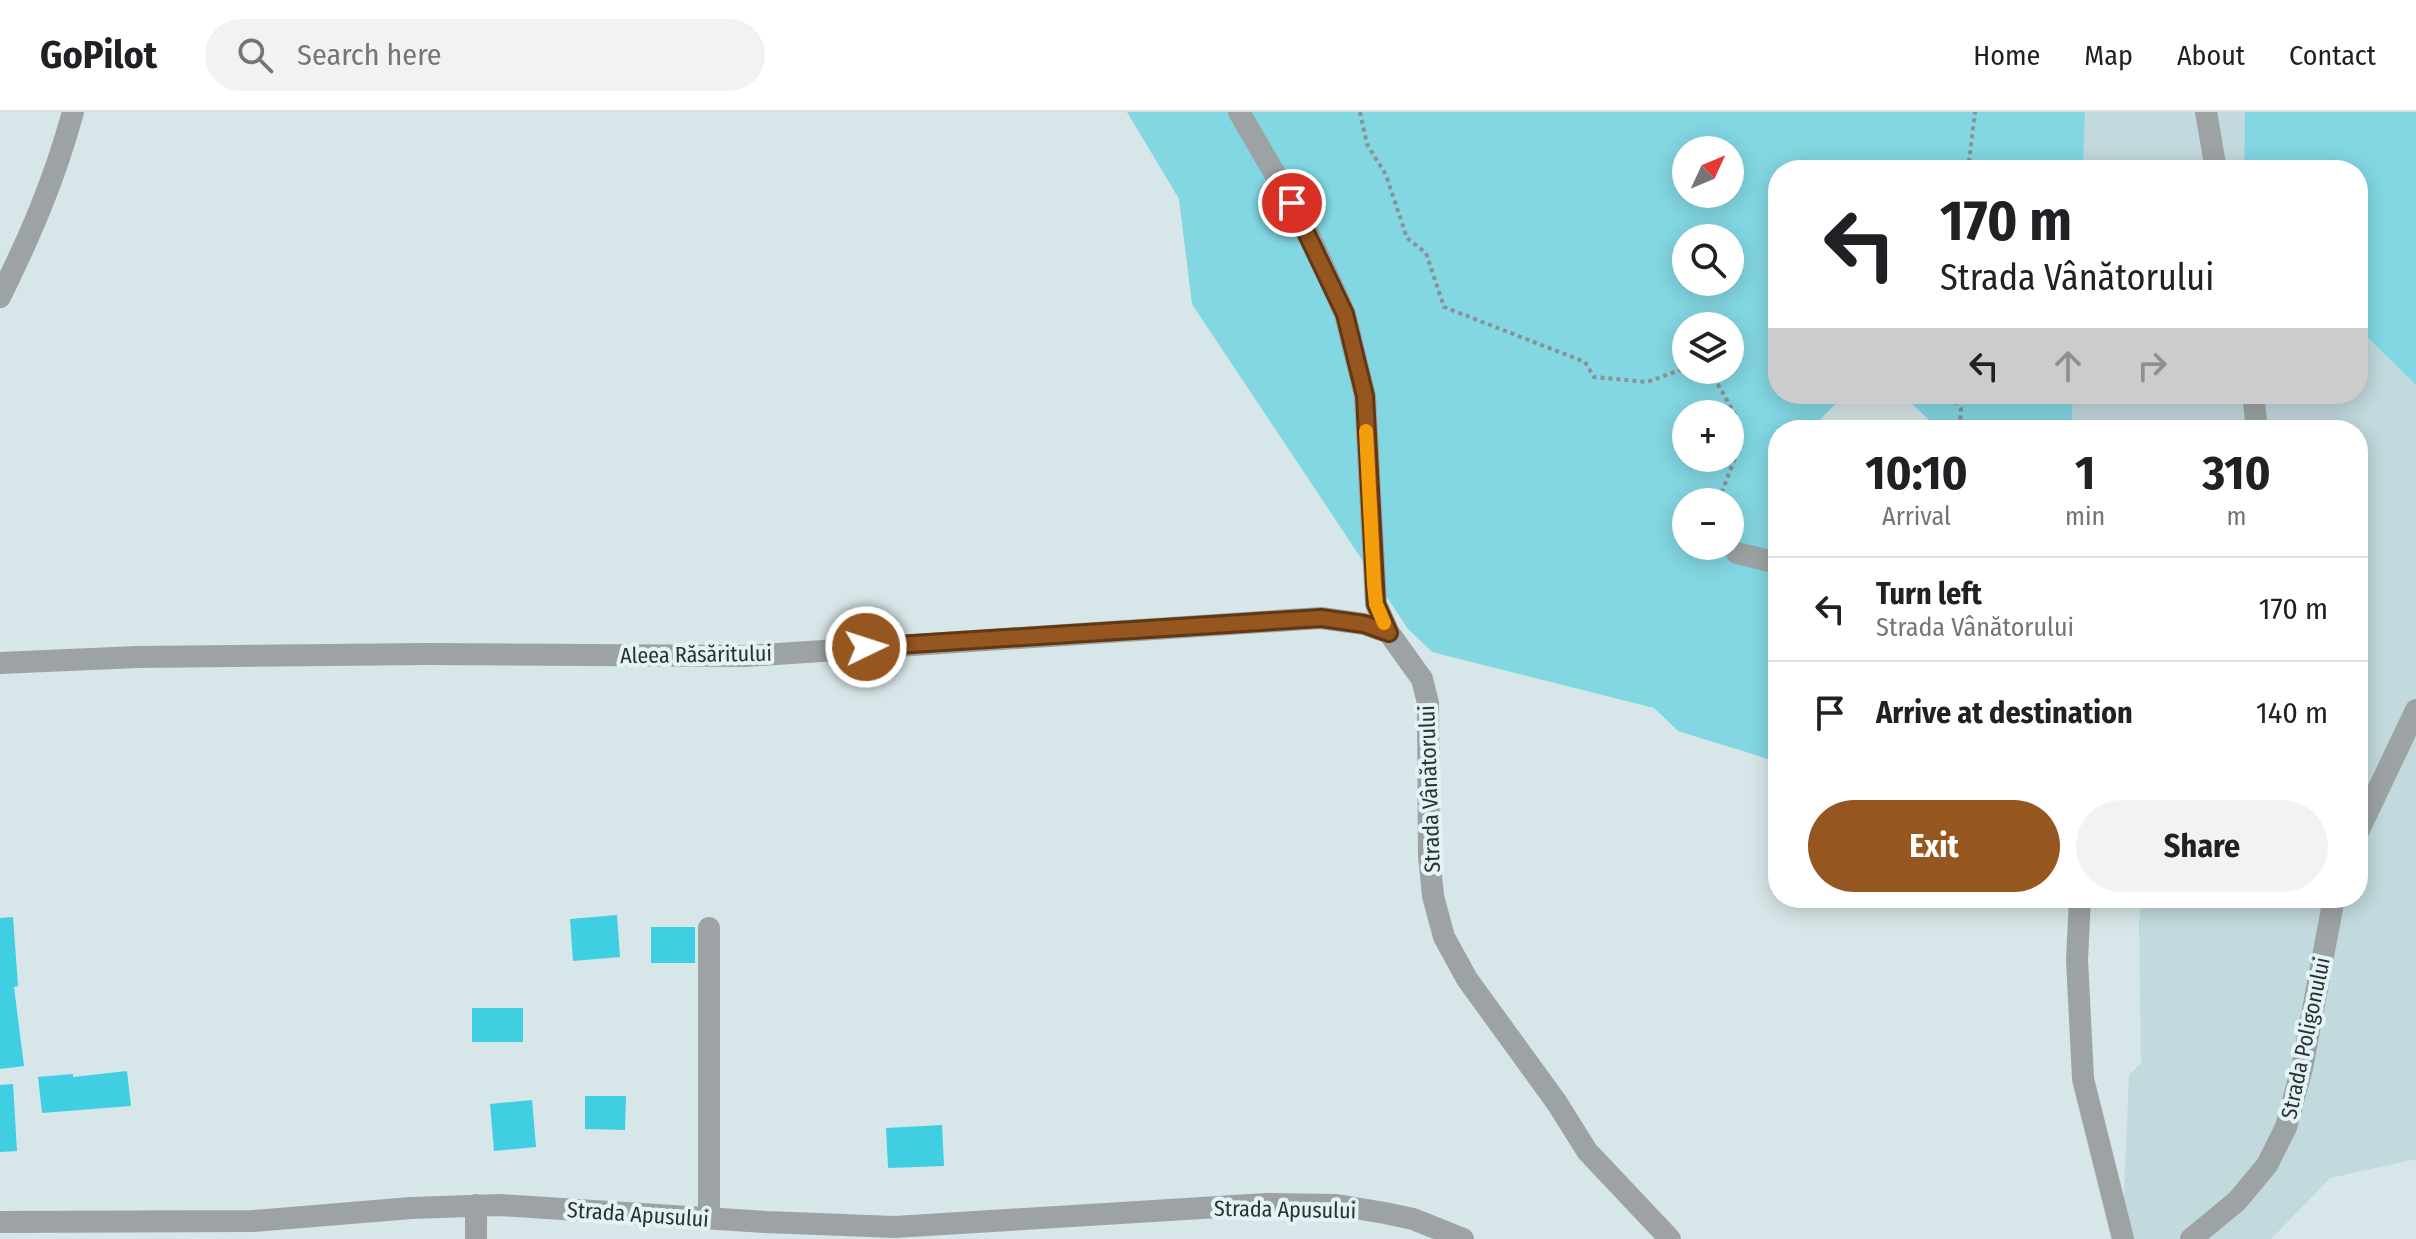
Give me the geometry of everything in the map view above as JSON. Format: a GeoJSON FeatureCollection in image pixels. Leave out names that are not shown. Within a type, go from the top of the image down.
{"type":"FeatureCollection","features":[{"type":"Feature","properties":{"kind":"street"},"geometry":{"type":"LineString","coordinates":[[0,297],[36,223],[60,161],[73,112]]}},
{"type":"Feature","properties":{"kind":"street","name":"Strada Vânătorului"},"geometry":{"type":"LineString","coordinates":[[1239,112],[1305,226],[1345,314],[1365,396],[1376,604],[1389,633],[1422,679],[1428,703],[1429,856],[1433,896],[1444,937],[1467,979],[1557,1103],[1587,1151],[1670,1239]]}},
{"type":"Feature","properties":{"kind":"street"},"geometry":{"type":"LineString","coordinates":[[2206,112],[2214,160]]}},
{"type":"Feature","properties":{"kind":"street"},"geometry":{"type":"LineString","coordinates":[[1744,555],[1768,561]]}},
{"type":"Feature","properties":{"kind":"street","name":"Aleea Răsăritului"},"geometry":{"type":"LineString","coordinates":[[0,663],[137,657],[427,654],[746,656],[1321,618],[1364,624],[1389,633]]}},
{"type":"Feature","properties":{"kind":"street"},"geometry":{"type":"LineString","coordinates":[[2368,811],[2416,710]]}},
{"type":"Feature","properties":{"kind":"street"},"geometry":{"type":"LineString","coordinates":[[2080,908],[2077,960],[2083,1079],[2123,1239]]}},
{"type":"Feature","properties":{"kind":"street","name":"Strada Poligonului"},"geometry":{"type":"LineString","coordinates":[[2191,1239],[2237,1201],[2267,1165],[2286,1127],[2302,1068],[2332,908]]}},
{"type":"Feature","properties":{"kind":"street"},"geometry":{"type":"LineString","coordinates":[[709,928],[709,1218]]}},
{"type":"Feature","properties":{"kind":"street"},"geometry":{"type":"LineString","coordinates":[[476,1205],[476,1239]]}},
{"type":"Feature","properties":{"kind":"street","name":"Strada Apusului"},"geometry":{"type":"LineString","coordinates":[[0,1222],[253,1221],[476,1205],[709,1218],[895,1233],[1251,1205],[1337,1205],[1413,1219],[1463,1239]]}},
{"type":"Feature","properties":{"kind":"path"},"geometry":{"type":"LineString","coordinates":[[1360,112],[1367,144],[1386,175],[1407,238],[1426,253],[1444,307],[1585,362],[1594,377],[1647,382],[1672,373]]}},
{"type":"Feature","properties":{"kind":"path"},"geometry":{"type":"LineString","coordinates":[[1969,160],[1975,112]]}},
{"type":"Feature","properties":{"kind":"path"},"geometry":{"type":"LineString","coordinates":[[1718,384],[1737,418],[1735,458],[1723,488]]}},
{"type":"Feature","properties":{"kind":"shaded area"},"geometry":{"type":"Polygon","coordinates":[[[1127,112],[2085,112],[2083,160],[1768,160],[1768,404],[1835,404],[1820,420],[1768,420],[1768,759],[1678,731],[1654,708],[1432,652],[1408,629],[1192,304],[1179,199],[1127,112]]]}},
{"type":"Feature","properties":{"kind":"shaded area"},"geometry":{"type":"Polygon","coordinates":[[[2085,112],[2245,112],[2244,160],[2083,160],[2085,112]]]}},
{"type":"Feature","properties":{"kind":"shaded area"},"geometry":{"type":"Polygon","coordinates":[[[2245,112],[2416,112],[2416,385],[2368,338],[2368,160],[2244,160],[2245,112]]]}},
{"type":"Feature","properties":{"kind":"shaded area"},"geometry":{"type":"Polygon","coordinates":[[[2368,338],[2416,385],[2416,1159],[2330,1178],[2271,1239],[2122,1239],[2129,1075],[2141,1063],[2139,923],[2141,908],[2368,908],[2368,420],[2072,420],[2073,404],[2368,404],[2368,338]]]}},
{"type":"Feature","properties":{"kind":"shaded area"},"geometry":{"type":"Polygon","coordinates":[[[1912,404],[2073,404],[2072,420],[1929,420],[1912,404]]]}},
{"type":"Feature","properties":{"kind":"building"},"geometry":{"type":"Polygon","coordinates":[[[617,915],[620,957],[573,961],[570,919],[617,915]]]}},
{"type":"Feature","properties":{"kind":"building"},"geometry":{"type":"Polygon","coordinates":[[[13,917],[18,986],[14,987],[24,1066],[0,1069],[0,918],[13,917]]]}},
{"type":"Feature","properties":{"kind":"building"},"geometry":{"type":"Polygon","coordinates":[[[651,927],[695,927],[695,963],[651,963],[651,927]]]}},
{"type":"Feature","properties":{"kind":"building"},"geometry":{"type":"Polygon","coordinates":[[[472,1008],[523,1008],[523,1042],[472,1042],[472,1008]]]}},
{"type":"Feature","properties":{"kind":"building"},"geometry":{"type":"Polygon","coordinates":[[[127,1071],[131,1106],[42,1113],[38,1077],[127,1071]]]}},
{"type":"Feature","properties":{"kind":"building"},"geometry":{"type":"Polygon","coordinates":[[[13,1084],[17,1151],[0,1152],[0,1085],[13,1084]]]}},
{"type":"Feature","properties":{"kind":"building"},"geometry":{"type":"Polygon","coordinates":[[[585,1096],[626,1096],[625,1130],[585,1129],[585,1096]]]}},
{"type":"Feature","properties":{"kind":"building"},"geometry":{"type":"Polygon","coordinates":[[[532,1100],[536,1147],[494,1151],[490,1104],[532,1100]]]}},
{"type":"Feature","properties":{"kind":"building"},"geometry":{"type":"Polygon","coordinates":[[[942,1125],[944,1166],[888,1168],[886,1128],[942,1125]]]}},
{"type":"Feature","properties":{"kind":"slow traffic"},"geometry":{"type":"LineString","coordinates":[[1366,431],[1374,584],[1376,604],[1384,623]]}},
{"type":"Feature","properties":{"kind":"route"},"geometry":{"type":"LineString","coordinates":[[866,647],[1321,618],[1342,619],[1389,633],[1376,604],[1365,396],[1345,314],[1292,203]]}}]}
